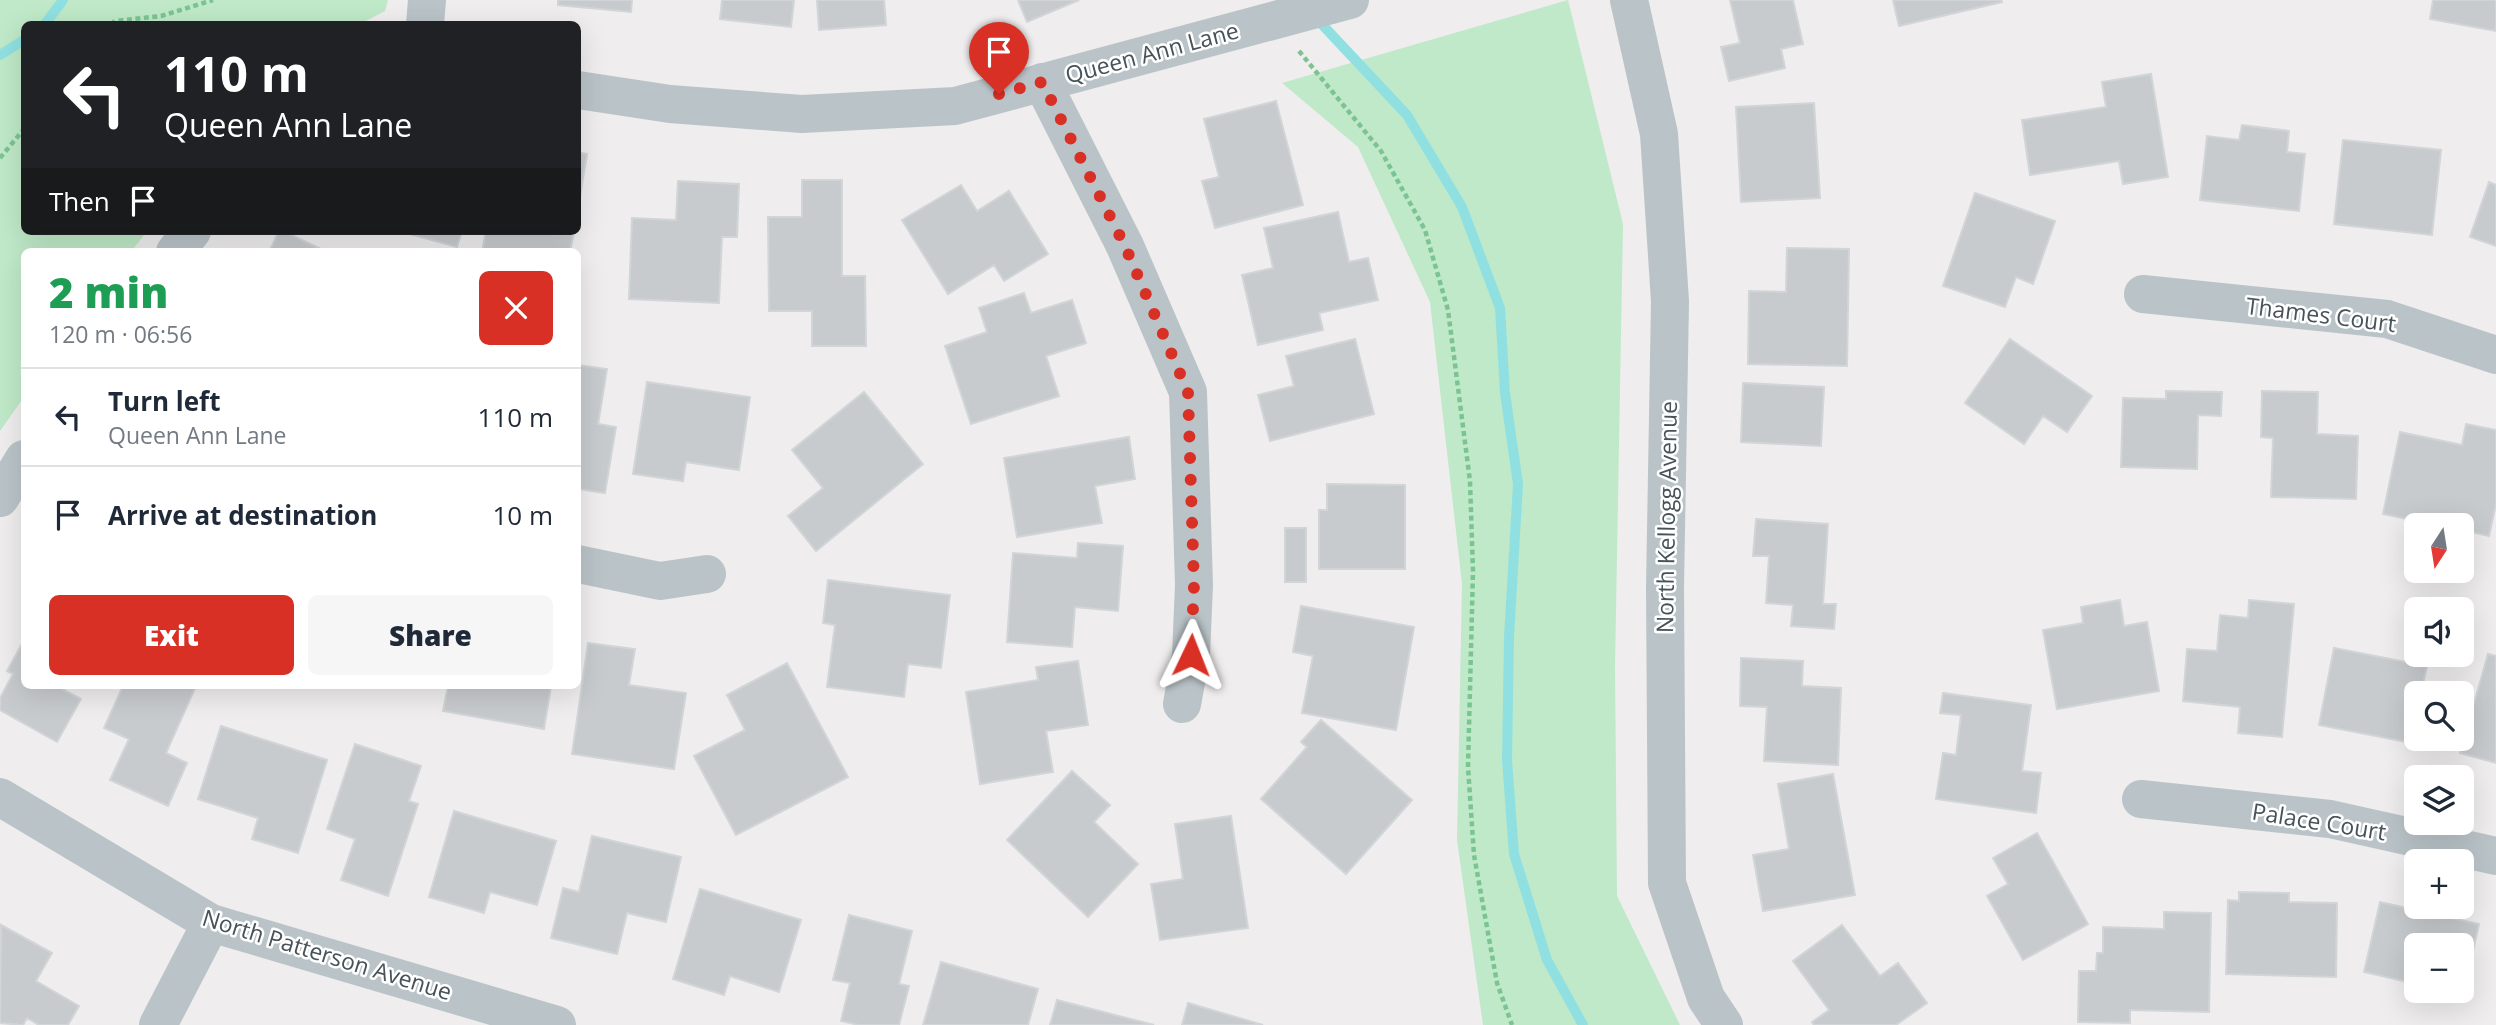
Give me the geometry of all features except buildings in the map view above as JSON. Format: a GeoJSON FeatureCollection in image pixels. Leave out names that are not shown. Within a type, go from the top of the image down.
{"type":"FeatureCollection","features":[{"type":"Feature","properties":{"kind":"street"},"geometry":{"type":"LineString","coordinates":[[425,21],[427,0]]}},
{"type":"Feature","properties":{"kind":"street","name":"Queen Ann Lane"},"geometry":{"type":"LineString","coordinates":[[581,90],[670,104],[802,114],[955,106],[1350,0]]}},
{"type":"Feature","properties":{"kind":"street","name":"North Kellogg Avenue"},"geometry":{"type":"LineString","coordinates":[[1629,0],[1659,134],[1670,301],[1665,588],[1667,883],[1706,998],[1724,1025]]}},
{"type":"Feature","properties":{"kind":"street"},"geometry":{"type":"LineString","coordinates":[[1042,82],[1125,246],[1188,392],[1194,585],[1191,655],[1182,704]]}},
{"type":"Feature","properties":{"kind":"street","name":"Thames Court"},"geometry":{"type":"LineString","coordinates":[[2143,294],[2387,319],[2496,355]]}},
{"type":"Feature","properties":{"kind":"street"},"geometry":{"type":"LineString","coordinates":[[0,498],[21,464]]}},
{"type":"Feature","properties":{"kind":"street"},"geometry":{"type":"LineString","coordinates":[[581,565],[660,581],[707,574]]}},
{"type":"Feature","properties":{"kind":"street","name":"North Patterson Avenue"},"geometry":{"type":"LineString","coordinates":[[0,797],[211,923],[556,1025]]}},
{"type":"Feature","properties":{"kind":"street","name":"Palace Court"},"geometry":{"type":"LineString","coordinates":[[2141,799],[2330,820],[2496,856]]}},
{"type":"Feature","properties":{"kind":"street"},"geometry":{"type":"LineString","coordinates":[[158,1025],[211,923]]}},
{"type":"Feature","properties":{"kind":"path"},"geometry":{"type":"LineString","coordinates":[[116,21],[162,16],[213,0]]}},
{"type":"Feature","properties":{"kind":"path"},"geometry":{"type":"LineString","coordinates":[[1273,21],[1343,100],[1381,151],[1425,230],[1448,310],[1470,481],[1473,571],[1468,767],[1474,855],[1497,983],[1512,1025]]}},
{"type":"Feature","properties":{"kind":"path"},"geometry":{"type":"LineString","coordinates":[[0,158],[21,133]]}},
{"type":"Feature","properties":{"kind":"green space"},"geometry":{"type":"Polygon","coordinates":[[[0,0],[388,0],[385,11],[366,21],[21,21],[21,235],[144,235],[134,248],[21,248],[21,401],[0,431],[0,0]]]}},
{"type":"Feature","properties":{"kind":"green space"},"geometry":{"type":"Polygon","coordinates":[[[1568,0],[1623,224],[1615,666],[1617,896],[1680,1025],[1483,1025],[1457,840],[1462,584],[1430,302],[1358,147],[1282,83],[1568,0]]]}},
{"type":"Feature","properties":{"kind":"waterway"},"geometry":{"type":"LineString","coordinates":[[47,21],[63,0]]}},
{"type":"Feature","properties":{"kind":"waterway"},"geometry":{"type":"LineString","coordinates":[[1315,17],[1407,115],[1462,207],[1500,308],[1505,393],[1518,484],[1509,637],[1507,760],[1514,854],[1547,960],[1583,1025]]}},
{"type":"Feature","properties":{"kind":"waterway"},"geometry":{"type":"LineString","coordinates":[[0,55],[21,42]]}},
{"type":"Feature","properties":{"kind":"route"},"geometry":{"type":"LineString","coordinates":[[999,94],[1042,82],[1125,246],[1188,392],[1194,585],[1191,655]]}}]}
